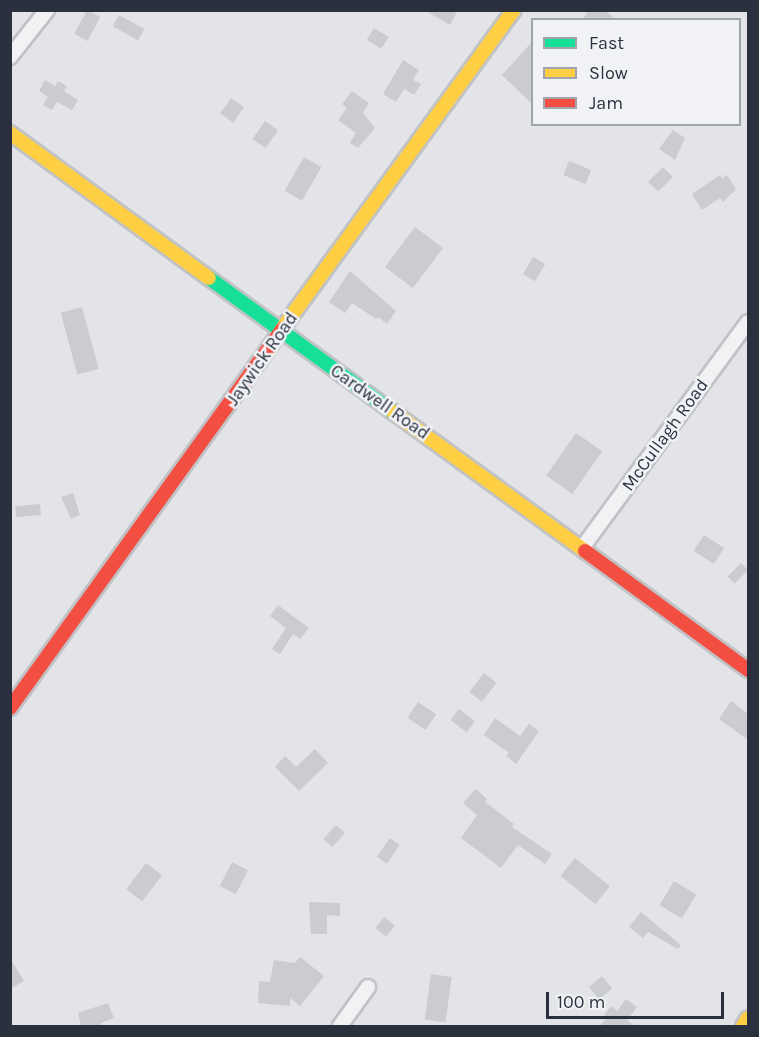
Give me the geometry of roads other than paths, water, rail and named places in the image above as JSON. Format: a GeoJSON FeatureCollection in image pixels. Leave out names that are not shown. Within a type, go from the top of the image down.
{"type":"FeatureCollection","features":[{"type":"Feature","properties":{"kind":"street"},"geometry":{"type":"LineString","coordinates":[[10,57],[46,10]]}},
{"type":"Feature","properties":{"kind":"street","name":"Jaywick Road"},"geometry":{"type":"LineString","coordinates":[[10,708],[282,332],[324,270],[514,10]]}},
{"type":"Feature","properties":{"kind":"street","name":"Cardwell Road"},"geometry":{"type":"LineString","coordinates":[[10,133],[748,670]]}},
{"type":"Feature","properties":{"kind":"street","name":"McCullagh Road"},"geometry":{"type":"LineString","coordinates":[[582,548],[748,322]]}},
{"type":"Feature","properties":{"kind":"street"},"geometry":{"type":"LineString","coordinates":[[340,1026],[369,987]]}},
{"type":"Feature","properties":{"kind":"street"},"geometry":{"type":"LineString","coordinates":[[742,1026],[748,1018]]}}]}
